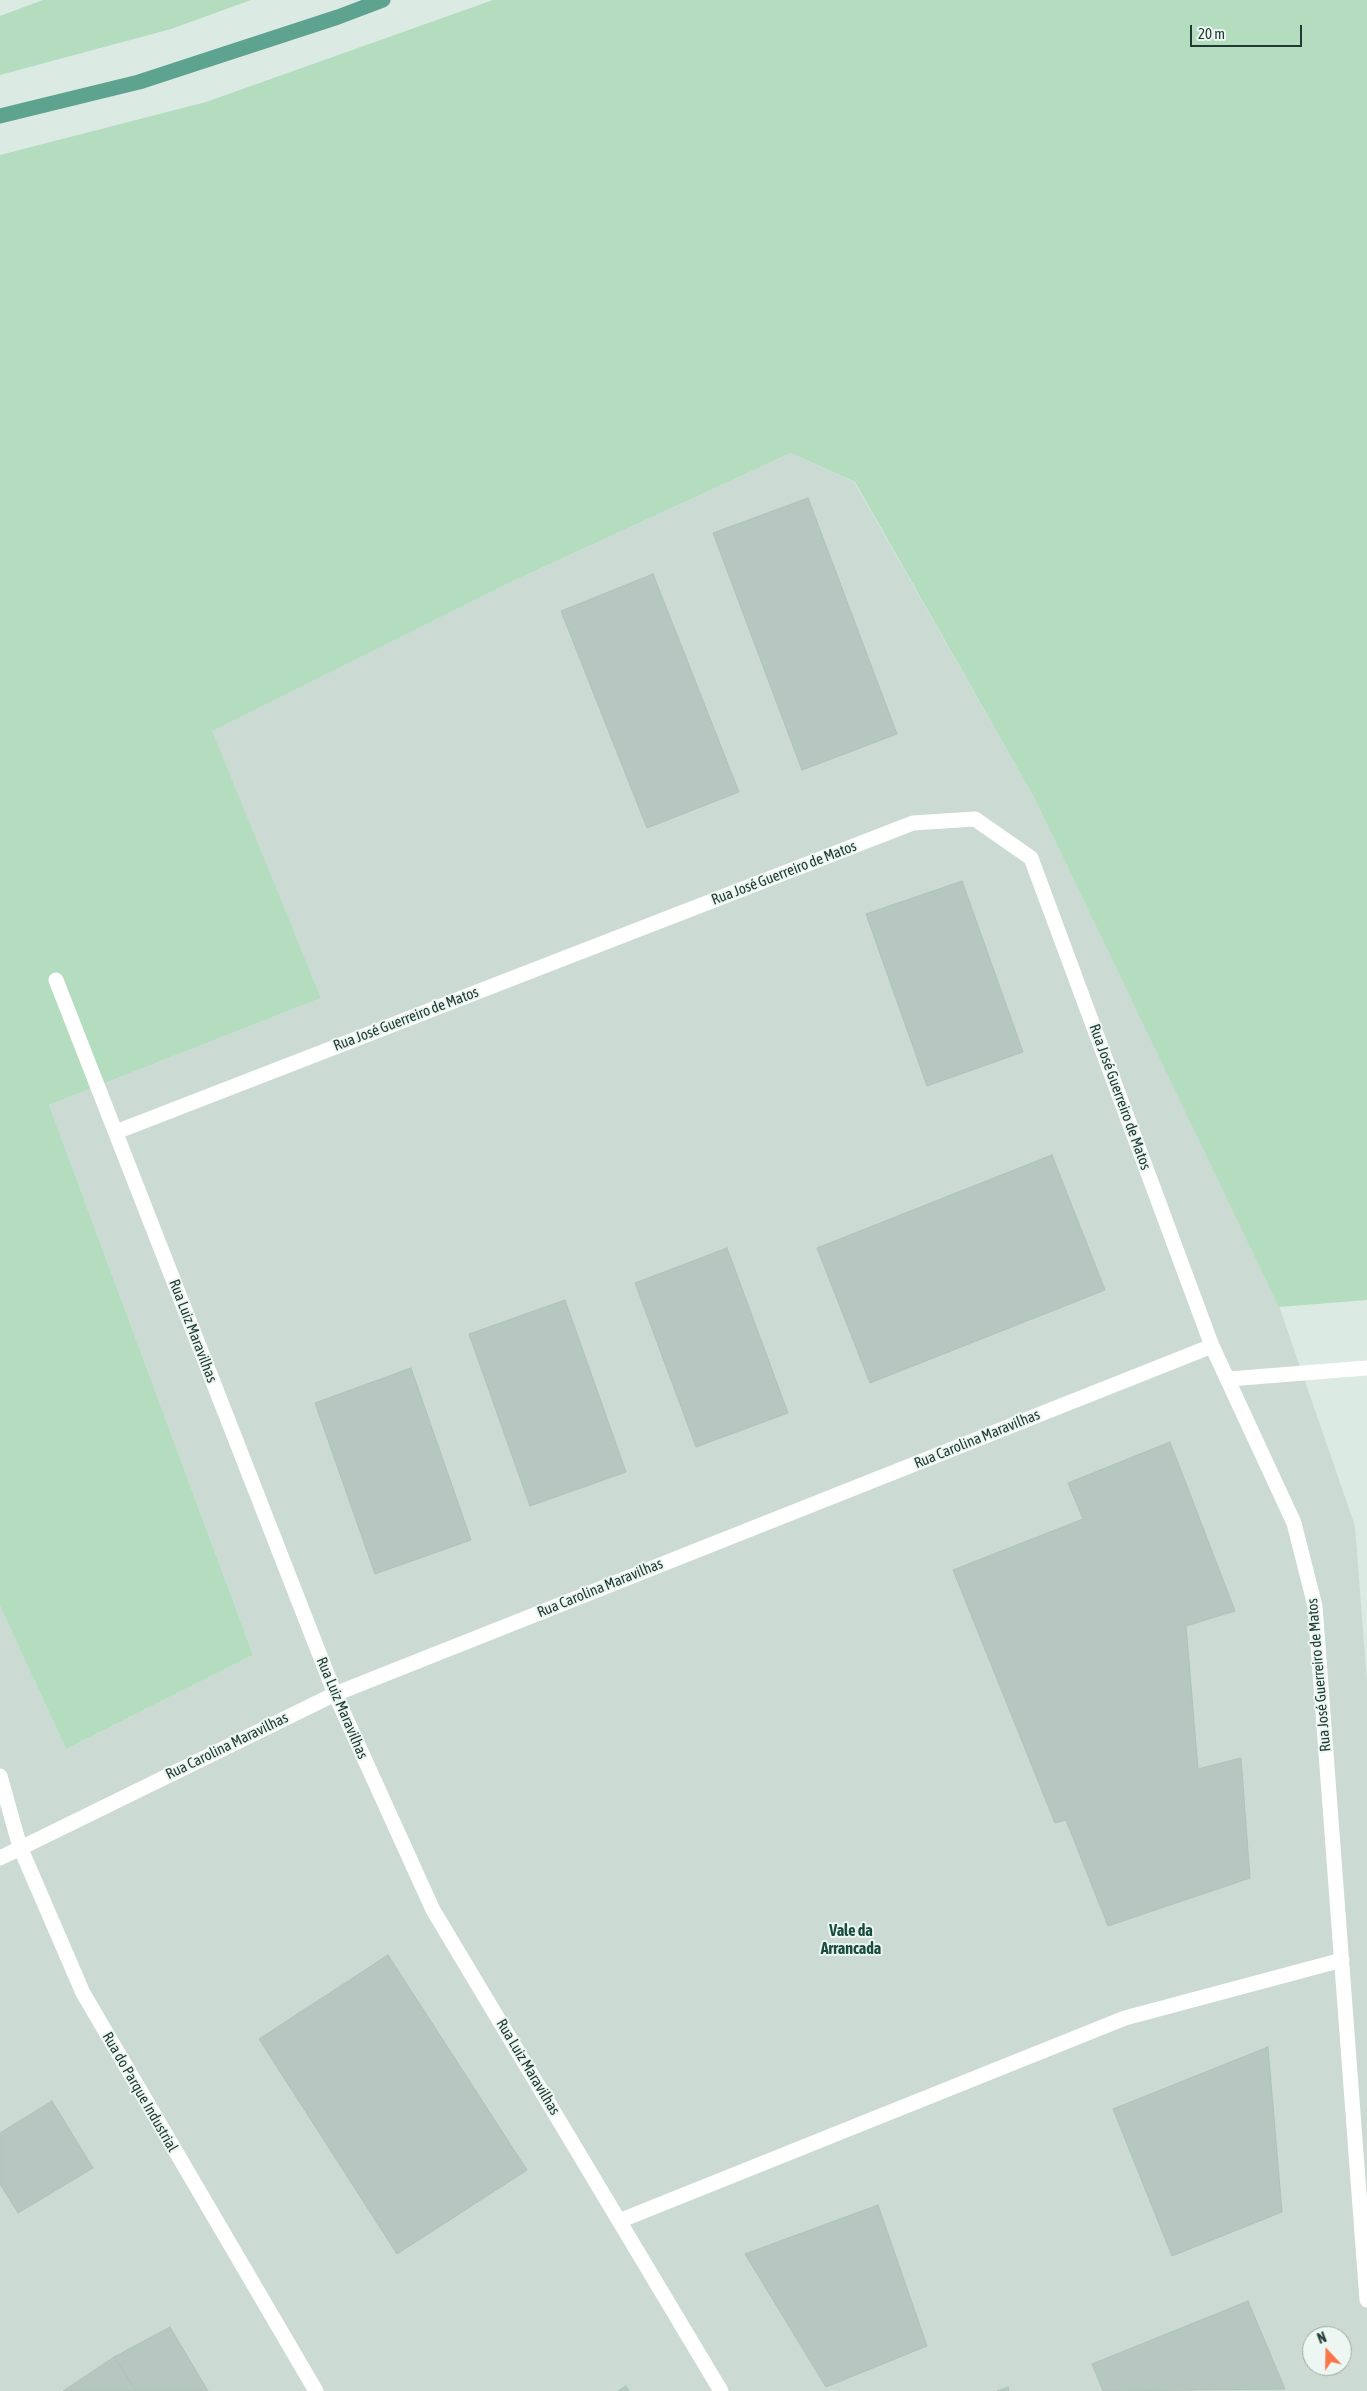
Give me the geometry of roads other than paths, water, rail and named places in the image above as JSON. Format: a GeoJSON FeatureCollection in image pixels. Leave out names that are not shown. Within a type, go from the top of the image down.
{"type":"FeatureCollection","features":[{"type":"Feature","properties":{"kind":"main road"},"geometry":{"type":"LineString","coordinates":[[0,116],[139,82],[338,17],[383,0]]}},
{"type":"Feature","properties":{"kind":"street","name":"Rua José Guerreiro de Matos"},"geometry":{"type":"LineString","coordinates":[[116,1132],[913,823],[975,819],[1031,858],[1212,1346],[1229,1379],[1294,1523],[1315,1606],[1367,2300]]}},
{"type":"Feature","properties":{"kind":"street","name":"Rua Luiz Maravilhas"},"geometry":{"type":"LineString","coordinates":[[56,980],[334,1694],[433,1910],[721,2391]]}},
{"type":"Feature","properties":{"kind":"street","name":"Rua Carolina Maravilhas"},"geometry":{"type":"LineString","coordinates":[[0,1858],[334,1694],[1212,1346]]}},
{"type":"Feature","properties":{"kind":"street"},"geometry":{"type":"LineString","coordinates":[[1229,1379],[1367,1368]]}},
{"type":"Feature","properties":{"kind":"street","name":"Rua do Parque Industrial"},"geometry":{"type":"LineString","coordinates":[[0,1776],[20,1847],[83,1993],[316,2391]]}},
{"type":"Feature","properties":{"kind":"street"},"geometry":{"type":"LineString","coordinates":[[619,2221],[1125,2018],[1342,1960]]}},
{"type":"Feature","properties":{"kind":"district","name":"Vale da Arrancada"},"geometry":{"type":"Point","coordinates":[851,1940]}}]}
